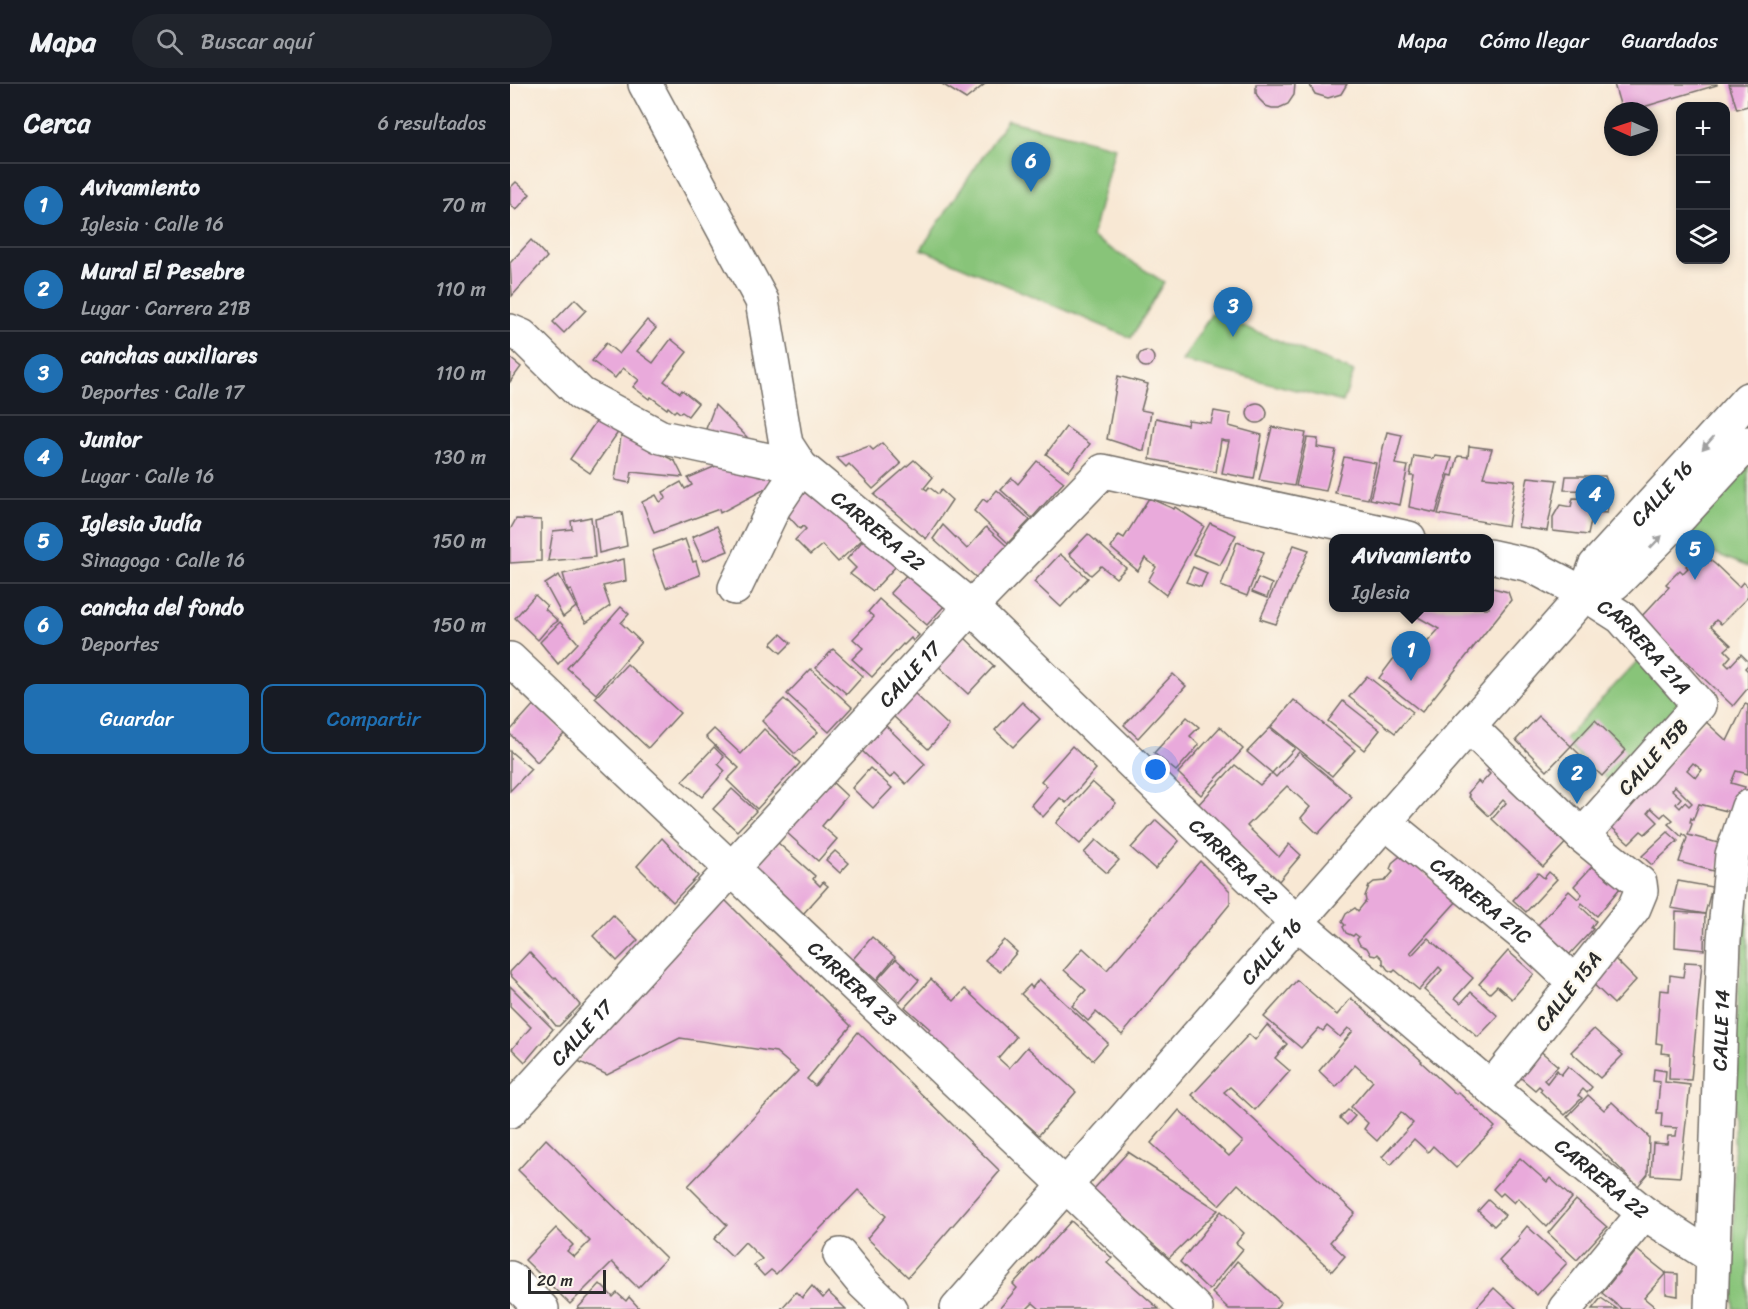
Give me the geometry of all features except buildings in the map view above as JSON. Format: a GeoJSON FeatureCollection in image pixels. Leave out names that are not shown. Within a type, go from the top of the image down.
{"type":"FeatureCollection","features":[{"type":"Feature","properties":{"kind":"main road"},"geometry":{"type":"LineString","coordinates":[[645,84],[762,301],[786,444],[801,467]]}},
{"type":"Feature","properties":{"kind":"main road"},"geometry":{"type":"LineString","coordinates":[[510,331],[522,336],[581,394],[661,437],[801,467]]}},
{"type":"Feature","properties":{"kind":"main road","name":"CALLE 16"},"geometry":{"type":"LineString","coordinates":[[957,1309],[1585,594],[1595,566],[1748,399]]}},
{"type":"Feature","properties":{"kind":"main road","name":"CALLE 16"},"geometry":{"type":"LineString","coordinates":[[1585,594],[1616,584],[1748,443]]}},
{"type":"Feature","properties":{"kind":"main road"},"geometry":{"type":"LineString","coordinates":[[735,588],[774,507],[801,467]]}},
{"type":"Feature","properties":{"kind":"main road","name":"CARRERA 22"},"geometry":{"type":"LineString","coordinates":[[801,467],[971,607],[1296,922],[1491,1088],[1644,1213],[1712,1257]]}},
{"type":"Feature","properties":{"kind":"main road","name":"CALLE 17"},"geometry":{"type":"LineString","coordinates":[[510,1112],[971,607],[1103,471],[1391,534]]}},
{"type":"Feature","properties":{"kind":"main road"},"geometry":{"type":"LineString","coordinates":[[1494,557],[1530,565],[1585,594]]}},
{"type":"Feature","properties":{"kind":"main road","name":"CARRERA 21A"},"geometry":{"type":"LineString","coordinates":[[1585,594],[1621,617],[1699,705]]}},
{"type":"Feature","properties":{"kind":"main road","name":"CARRERA 23"},"geometry":{"type":"LineString","coordinates":[[510,659],[1196,1309]]}},
{"type":"Feature","properties":{"kind":"main road","name":"CALLE 15B"},"geometry":{"type":"LineString","coordinates":[[1582,836],[1699,705]]}},
{"type":"Feature","properties":{"kind":"main road"},"geometry":{"type":"LineString","coordinates":[[1469,726],[1582,836]]}},
{"type":"Feature","properties":{"kind":"main road","name":"CALLE 14"},"geometry":{"type":"LineString","coordinates":[[1711,1309],[1724,940],[1732,855],[1748,807]]}},
{"type":"Feature","properties":{"kind":"main road","name":"CARRERA 21C"},"geometry":{"type":"LineString","coordinates":[[1385,822],[1527,938],[1575,983]]}},
{"type":"Feature","properties":{"kind":"main road","name":"CALLE 15A"},"geometry":{"type":"LineString","coordinates":[[1491,1088],[1634,908],[1641,891],[1640,883],[1582,836]]}},
{"type":"Feature","properties":{"kind":"main road"},"geometry":{"type":"LineString","coordinates":[[1565,1309],[1644,1213]]}},
{"type":"Feature","properties":{"kind":"main road"},"geometry":{"type":"LineString","coordinates":[[840,1255],[863,1283],[890,1309]]}},
{"type":"Feature","properties":{"kind":"main road"},"geometry":{"type":"LineString","coordinates":[[510,1278],[542,1309]]}},
{"type":"Feature","properties":{"kind":"green space"},"geometry":{"type":"Polygon","coordinates":[[[1007,120],[1115,147],[1092,237],[1164,282],[1131,338],[921,249],[1007,120]]]}},
{"type":"Feature","properties":{"kind":"green space"},"geometry":{"type":"Polygon","coordinates":[[[1212,313],[1354,372],[1343,402],[1182,361],[1212,313]]]}},
{"type":"Feature","properties":{"kind":"green space"},"geometry":{"type":"Polygon","coordinates":[[[1748,451],[1748,567],[1688,542],[1683,524],[1748,451]]]}},
{"type":"Feature","properties":{"kind":"green space"},"geometry":{"type":"Polygon","coordinates":[[[1641,657],[1685,699],[1612,783],[1562,742],[1641,657]]]}},
{"type":"Feature","properties":{"kind":"green space"},"geometry":{"type":"Polygon","coordinates":[[[1748,891],[1748,1309],[1734,1309],[1734,1109],[1737,1006],[1748,891]]]}},
{"type":"Feature","properties":{"kind":"place","name":"cancha del fondo"},"geometry":{"type":"Point","coordinates":[1031,192]}},
{"type":"Feature","properties":{"kind":"place","name":"canchas auxiliares"},"geometry":{"type":"Point","coordinates":[1233,337]}},
{"type":"Feature","properties":{"kind":"place","name":"Junior"},"geometry":{"type":"Point","coordinates":[1595,525]}},
{"type":"Feature","properties":{"kind":"place","name":"Iglesia Judía"},"geometry":{"type":"Point","coordinates":[1695,580]}},
{"type":"Feature","properties":{"kind":"place","name":"Avivamiento"},"geometry":{"type":"Point","coordinates":[1411,681]}},
{"type":"Feature","properties":{"kind":"place","name":"Mural El Pesebre"},"geometry":{"type":"Point","coordinates":[1577,804]}}]}
